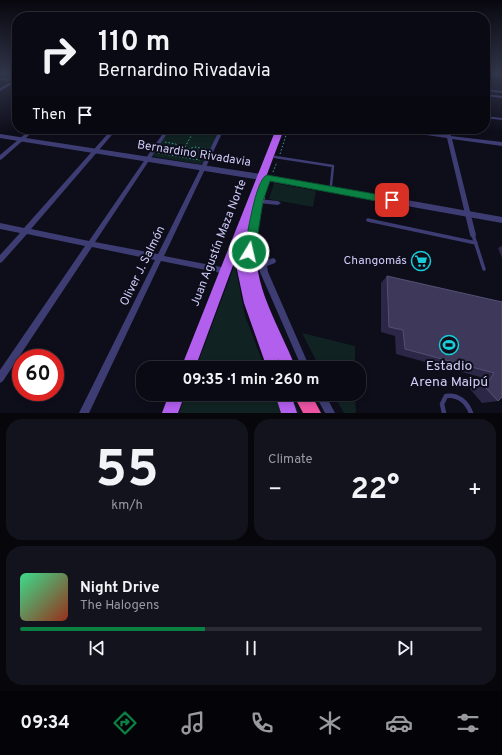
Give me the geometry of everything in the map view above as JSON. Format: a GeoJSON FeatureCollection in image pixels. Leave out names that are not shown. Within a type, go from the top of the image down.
{"type":"FeatureCollection","features":[{"type":"Feature","properties":{"kind":"highway"},"geometry":{"type":"LineString","coordinates":[[306,401],[312,413]]}},
{"type":"Feature","properties":{"kind":"main road","name":"Juan Agustín Maza Norte"},"geometry":{"type":"LineString","coordinates":[[191,361],[247,215],[266,175],[278,134]]}},
{"type":"Feature","properties":{"kind":"main road"},"geometry":{"type":"LineString","coordinates":[[283,134],[276,158],[266,175],[258,201],[249,252],[251,273],[260,300],[286,361]]}},
{"type":"Feature","properties":{"kind":"main road"},"geometry":{"type":"LineString","coordinates":[[247,215],[241,241],[241,260],[244,279],[272,361]]}},
{"type":"Feature","properties":{"kind":"main road"},"geometry":{"type":"LineString","coordinates":[[170,413],[174,401]]}},
{"type":"Feature","properties":{"kind":"main road"},"geometry":{"type":"LineString","coordinates":[[285,401],[289,413]]}},
{"type":"Feature","properties":{"kind":"main road"},"geometry":{"type":"LineString","coordinates":[[300,401],[304,413]]}},
{"type":"Feature","properties":{"kind":"street"},"geometry":{"type":"LineString","coordinates":[[490,96],[502,97]]}},
{"type":"Feature","properties":{"kind":"street"},"geometry":{"type":"LineString","coordinates":[[490,118],[502,119]]}},
{"type":"Feature","properties":{"kind":"street","name":"Bernardino Rivadavia"},"geometry":{"type":"LineString","coordinates":[[0,133],[149,158],[203,164],[502,216]]}},
{"type":"Feature","properties":{"kind":"street"},"geometry":{"type":"LineString","coordinates":[[0,158],[28,134]]}},
{"type":"Feature","properties":{"kind":"street"},"geometry":{"type":"LineString","coordinates":[[0,260],[110,134]]}},
{"type":"Feature","properties":{"kind":"street"},"geometry":{"type":"LineString","coordinates":[[0,378],[165,134]]}},
{"type":"Feature","properties":{"kind":"street","name":"Oliver J. Salmón"},"geometry":{"type":"LineString","coordinates":[[84,413],[161,258],[203,164],[219,134]]}},
{"type":"Feature","properties":{"kind":"street"},"geometry":{"type":"LineString","coordinates":[[428,134],[502,144]]}},
{"type":"Feature","properties":{"kind":"street"},"geometry":{"type":"LineString","coordinates":[[449,134],[473,235]]}},
{"type":"Feature","properties":{"kind":"street","name":"Bernardino Rivadavia"},"geometry":{"type":"LineString","coordinates":[[0,136],[24,138]]}},
{"type":"Feature","properties":{"kind":"street"},"geometry":{"type":"LineString","coordinates":[[258,201],[278,203]]}},
{"type":"Feature","properties":{"kind":"street","name":"Bernardino Rivadavia"},"geometry":{"type":"LineString","coordinates":[[467,211],[502,220]]}},
{"type":"Feature","properties":{"kind":"street"},"geometry":{"type":"LineString","coordinates":[[0,226],[226,271]]}},
{"type":"Feature","properties":{"kind":"street"},"geometry":{"type":"LineString","coordinates":[[249,252],[264,265],[264,272],[303,361]]}},
{"type":"Feature","properties":{"kind":"street"},"geometry":{"type":"LineString","coordinates":[[264,265],[273,261]]}},
{"type":"Feature","properties":{"kind":"street"},"geometry":{"type":"LineString","coordinates":[[324,401],[330,413]]}},
{"type":"Feature","properties":{"kind":"lane"},"geometry":{"type":"LineString","coordinates":[[276,158],[333,166],[331,187]]}},
{"type":"Feature","properties":{"kind":"lane"},"geometry":{"type":"LineString","coordinates":[[368,220],[476,243]]}},
{"type":"Feature","properties":{"kind":"lane"},"geometry":{"type":"LineString","coordinates":[[473,235],[484,269]]}},
{"type":"Feature","properties":{"kind":"lane"},"geometry":{"type":"LineString","coordinates":[[443,413],[443,398],[449,394],[458,397],[467,404],[471,413]]}},
{"type":"Feature","properties":{"kind":"path"},"geometry":{"type":"LineString","coordinates":[[184,148],[192,134]]}},
{"type":"Feature","properties":{"kind":"path"},"geometry":{"type":"LineString","coordinates":[[266,175],[276,158],[286,134]]}},
{"type":"Feature","properties":{"kind":"path"},"geometry":{"type":"LineString","coordinates":[[163,144],[164,142],[173,143],[178,149],[176,152],[180,154]]}},
{"type":"Feature","properties":{"kind":"path"},"geometry":{"type":"LineString","coordinates":[[178,149],[195,147],[206,149]]}},
{"type":"Feature","properties":{"kind":"path"},"geometry":{"type":"LineString","coordinates":[[160,148],[157,153],[179,157],[203,164]]}},
{"type":"Feature","properties":{"kind":"path"},"geometry":{"type":"LineString","coordinates":[[180,154],[186,153],[188,149]]}},
{"type":"Feature","properties":{"kind":"green space"},"geometry":{"type":"Polygon","coordinates":[[[165,134],[220,134],[206,165],[150,156],[165,134]]]}},
{"type":"Feature","properties":{"kind":"green space"},"geometry":{"type":"Polygon","coordinates":[[[274,183],[316,191],[313,207],[269,199],[274,183]]]}},
{"type":"Feature","properties":{"kind":"green space"},"geometry":{"type":"Polygon","coordinates":[[[235,264],[245,316],[262,361],[199,361],[235,264]]]}},
{"type":"Feature","properties":{"kind":"green space"},"geometry":{"type":"Polygon","coordinates":[[[302,333],[355,346],[355,361],[316,361],[302,333]]]}},
{"type":"Feature","properties":{"kind":"green space"},"geometry":{"type":"Polygon","coordinates":[[[183,401],[289,401],[296,406],[299,413],[179,413],[183,401]]]}},
{"type":"Feature","properties":{"kind":"green space"},"geometry":{"type":"Polygon","coordinates":[[[337,401],[355,401],[356,413],[344,413],[337,401]]]}},
{"type":"Feature","properties":{"kind":"building","name":"Estadio Arena Maipú"},"geometry":{"type":"Polygon","coordinates":[[[387,276],[502,302],[502,397],[498,401],[485,387],[494,373],[405,349],[403,330],[389,327],[387,276]]]}},
{"type":"Feature","properties":{"kind":"place","name":"Changomás"},"geometry":{"type":"Point","coordinates":[421,261]}},
{"type":"Feature","properties":{"kind":"place","name":"Estadio Arena Maipú"},"geometry":{"type":"Point","coordinates":[449,345]}},
{"type":"Feature","properties":{"kind":"route"},"geometry":{"type":"LineString","coordinates":[[249,252],[258,201],[267,178],[392,200]]}}]}
